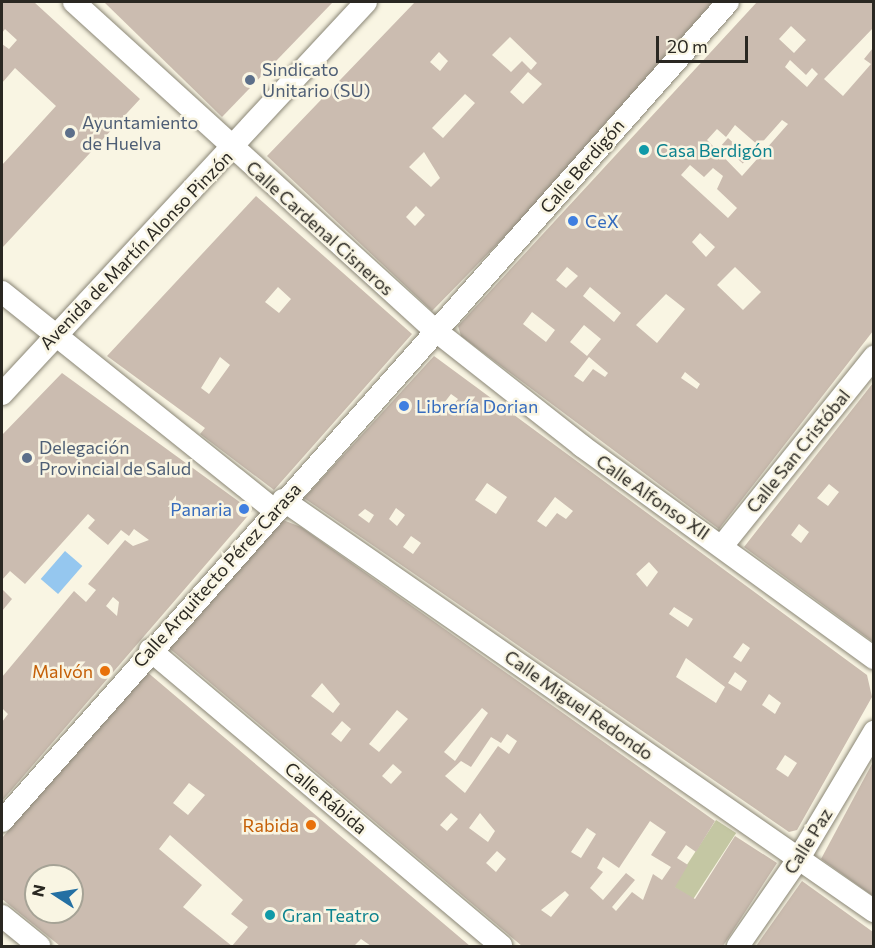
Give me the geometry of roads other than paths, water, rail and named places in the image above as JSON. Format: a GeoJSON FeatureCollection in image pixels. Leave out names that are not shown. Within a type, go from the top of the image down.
{"type":"FeatureCollection","features":[{"type":"Feature","properties":{"kind":"street","name":"Calle Cardenal Cisneros"},"geometry":{"type":"LineString","coordinates":[[74,2],[233,151],[436,331]]}},
{"type":"Feature","properties":{"kind":"street","name":"Avenida de Martín Alonso Pinzón"},"geometry":{"type":"LineString","coordinates":[[2,394],[52,337],[233,151],[237,135],[366,2]]}},
{"type":"Feature","properties":{"kind":"street","name":"Calle Berdigón"},"geometry":{"type":"LineString","coordinates":[[436,331],[728,2]]}},
{"type":"Feature","properties":{"kind":"street","name":"Calle Miguel Redondo"},"geometry":{"type":"LineString","coordinates":[[2,292],[52,337],[278,505],[799,858],[873,911]]}},
{"type":"Feature","properties":{"kind":"street","name":"Calle Arquitecto Pérez Carasa"},"geometry":{"type":"LineString","coordinates":[[2,821],[278,505],[436,331]]}},
{"type":"Feature","properties":{"kind":"street","name":"Calle Alfonso XII"},"geometry":{"type":"LineString","coordinates":[[436,331],[582,446],[723,546],[873,658]]}},
{"type":"Feature","properties":{"kind":"street","name":"Calle San Cristóbal"},"geometry":{"type":"LineString","coordinates":[[723,546],[873,357]]}},
{"type":"Feature","properties":{"kind":"street","name":"Calle Rábida"},"geometry":{"type":"LineString","coordinates":[[150,650],[501,946]]}},
{"type":"Feature","properties":{"kind":"street","name":"Calle Paz"},"geometry":{"type":"LineString","coordinates":[[738,946],[799,858],[873,732]]}},
{"type":"Feature","properties":{"kind":"street"},"geometry":{"type":"LineString","coordinates":[[2,916],[39,946]]}},
{"type":"Feature","properties":{"kind":"water"},"geometry":{"type":"Polygon","coordinates":[[[65,551],[82,566],[58,594],[41,579],[65,551]]]}},
{"type":"Feature","properties":{"kind":"place","name":"Sindicato Unitario (SU)"},"geometry":{"type":"Point","coordinates":[250,80]}},
{"type":"Feature","properties":{"kind":"place","name":"Ayuntamiento de Huelva"},"geometry":{"type":"Point","coordinates":[70,133]}},
{"type":"Feature","properties":{"kind":"place","name":"Casa Berdigón"},"geometry":{"type":"Point","coordinates":[644,150]}},
{"type":"Feature","properties":{"kind":"place","name":"CeX"},"geometry":{"type":"Point","coordinates":[573,221]}},
{"type":"Feature","properties":{"kind":"place","name":"Librería Dorian"},"geometry":{"type":"Point","coordinates":[404,406]}},
{"type":"Feature","properties":{"kind":"place","name":"Delegación Provincial de Salud"},"geometry":{"type":"Point","coordinates":[27,458]}},
{"type":"Feature","properties":{"kind":"place","name":"Panaria"},"geometry":{"type":"Point","coordinates":[244,509]}},
{"type":"Feature","properties":{"kind":"place","name":"Malvón"},"geometry":{"type":"Point","coordinates":[105,671]}},
{"type":"Feature","properties":{"kind":"place","name":"Rabida"},"geometry":{"type":"Point","coordinates":[311,825]}},
{"type":"Feature","properties":{"kind":"place","name":"Gran Teatro"},"geometry":{"type":"Point","coordinates":[270,915]}}]}
